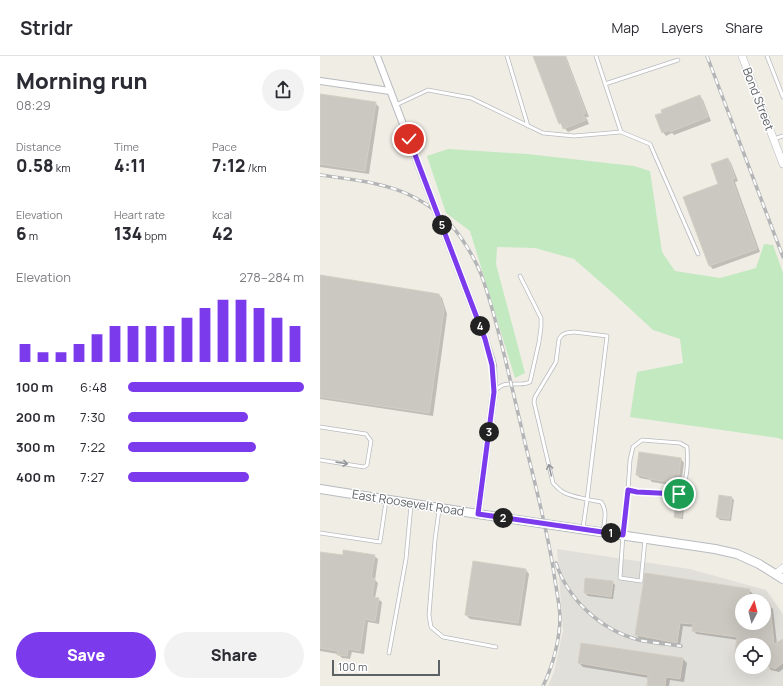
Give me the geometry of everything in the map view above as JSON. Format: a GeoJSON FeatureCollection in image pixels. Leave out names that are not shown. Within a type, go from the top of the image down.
{"type":"FeatureCollection","features":[{"type":"Feature","properties":{"kind":"main road","name":"East Roosevelt Road"},"geometry":{"type":"LineString","coordinates":[[320,489],[715,549],[737,554],[759,564],[779,576]]}},
{"type":"Feature","properties":{"kind":"street"},"geometry":{"type":"LineString","coordinates":[[377,56],[485,339],[492,365],[494,392],[478,514]]}},
{"type":"Feature","properties":{"kind":"street","name":"Bond Street"},"geometry":{"type":"LineString","coordinates":[[742,56],[783,164]]}},
{"type":"Feature","properties":{"kind":"street"},"geometry":{"type":"LineString","coordinates":[[320,81],[390,91]]}},
{"type":"Feature","properties":{"kind":"street","name":"East Roosevelt Road"},"geometry":{"type":"LineString","coordinates":[[779,576],[783,568]]}},
{"type":"Feature","properties":{"kind":"lane"},"geometry":{"type":"LineString","coordinates":[[507,56],[528,126]]}},
{"type":"Feature","properties":{"kind":"lane"},"geometry":{"type":"LineString","coordinates":[[596,56],[621,132]]}},
{"type":"Feature","properties":{"kind":"lane"},"geometry":{"type":"LineString","coordinates":[[767,56],[783,97]]}},
{"type":"Feature","properties":{"kind":"lane"},"geometry":{"type":"LineString","coordinates":[[606,84],[678,60]]}},
{"type":"Feature","properties":{"kind":"lane"},"geometry":{"type":"LineString","coordinates":[[396,105],[428,90],[471,98],[543,133],[574,136],[621,132],[650,144],[698,254]]}},
{"type":"Feature","properties":{"kind":"lane"},"geometry":{"type":"LineString","coordinates":[[774,139],[783,136]]}},
{"type":"Feature","properties":{"kind":"lane"},"geometry":{"type":"LineString","coordinates":[[494,392],[497,388],[504,384],[525,384],[530,382],[536,358],[541,318],[520,276]]}},
{"type":"Feature","properties":{"kind":"lane"},"geometry":{"type":"LineString","coordinates":[[583,529],[587,500],[607,336],[574,332],[566,333],[559,338],[556,362],[535,396],[534,402],[553,483],[564,493],[587,500],[601,502],[605,512],[603,532]]}},
{"type":"Feature","properties":{"kind":"lane"},"geometry":{"type":"LineString","coordinates":[[320,427],[366,434],[371,441],[367,465],[364,467],[320,460]]}},
{"type":"Feature","properties":{"kind":"lane"},"geometry":{"type":"LineString","coordinates":[[628,490],[637,492],[679,494],[683,488],[688,467],[687,447],[680,443],[642,440],[633,447],[630,460],[620,578],[641,581],[646,538]]}},
{"type":"Feature","properties":{"kind":"lane"},"geometry":{"type":"LineString","coordinates":[[320,533],[380,542],[386,499]]}},
{"type":"Feature","properties":{"kind":"lane"},"geometry":{"type":"LineString","coordinates":[[389,653],[406,559],[412,503]]}},
{"type":"Feature","properties":{"kind":"lane"},"geometry":{"type":"LineString","coordinates":[[440,508],[435,540],[429,615],[431,627],[443,637],[496,647]]}},
{"type":"Feature","properties":{"kind":"shaded area"},"geometry":{"type":"Polygon","coordinates":[[[557,549],[690,569],[766,590],[769,594],[735,594],[735,630],[771,630],[771,597],[783,614],[783,686],[548,686],[554,672],[563,631],[557,549]]]}},
{"type":"Feature","properties":{"kind":"green space"},"geometry":{"type":"Polygon","coordinates":[[[448,149],[527,154],[634,166],[650,171],[662,252],[675,271],[720,278],[756,268],[764,244],[773,245],[783,273],[783,440],[778,438],[630,417],[637,372],[683,363],[680,339],[653,330],[574,259],[535,248],[497,247],[496,264],[525,373],[515,378],[470,231],[446,213],[427,156],[448,149]]]}},
{"type":"Feature","properties":{"kind":"building"},"geometry":{"type":"Polygon","coordinates":[[[533,56],[565,56],[586,113],[583,114],[586,120],[563,129],[561,123],[559,124],[533,56]]]}},
{"type":"Feature","properties":{"kind":"building"},"geometry":{"type":"Polygon","coordinates":[[[320,94],[376,102],[365,171],[320,164],[320,94]]]}},
{"type":"Feature","properties":{"kind":"building"},"geometry":{"type":"Polygon","coordinates":[[[700,95],[708,117],[670,132],[669,130],[662,133],[655,115],[662,113],[661,110],[700,95]]]}},
{"type":"Feature","properties":{"kind":"building"},"geometry":{"type":"Polygon","coordinates":[[[728,158],[735,178],[732,179],[757,249],[709,266],[683,197],[718,184],[711,164],[728,158]]]}},
{"type":"Feature","properties":{"kind":"building"},"geometry":{"type":"Polygon","coordinates":[[[320,275],[439,294],[444,310],[429,413],[320,397],[320,275]]]}},
{"type":"Feature","properties":{"kind":"building"},"geometry":{"type":"Polygon","coordinates":[[[639,452],[681,458],[679,475],[674,474],[672,482],[648,479],[648,477],[636,475],[639,452]]]}},
{"type":"Feature","properties":{"kind":"building"},"geometry":{"type":"Polygon","coordinates":[[[719,495],[732,497],[729,519],[716,517],[719,495]]]}},
{"type":"Feature","properties":{"kind":"building"},"geometry":{"type":"Polygon","coordinates":[[[676,504],[683,505],[681,518],[674,517],[676,504]]]}},
{"type":"Feature","properties":{"kind":"building"},"geometry":{"type":"Polygon","coordinates":[[[343,550],[375,555],[371,578],[375,578],[372,597],[379,598],[375,621],[365,619],[360,651],[348,649],[347,656],[337,655],[338,651],[320,648],[320,552],[343,555],[343,550]]]}},
{"type":"Feature","properties":{"kind":"building"},"geometry":{"type":"Polygon","coordinates":[[[473,561],[526,569],[518,623],[465,615],[473,561]]]}},
{"type":"Feature","properties":{"kind":"building"},"geometry":{"type":"Polygon","coordinates":[[[645,573],[750,589],[749,594],[735,594],[735,630],[771,630],[771,614],[774,644],[783,639],[783,663],[775,669],[771,668],[771,638],[737,638],[692,631],[693,624],[680,623],[677,643],[635,635],[645,573]]]}},
{"type":"Feature","properties":{"kind":"building"},"geometry":{"type":"Polygon","coordinates":[[[585,578],[613,581],[611,597],[584,593],[585,578]]]}},
{"type":"Feature","properties":{"kind":"building"},"geometry":{"type":"Polygon","coordinates":[[[581,643],[683,658],[680,679],[666,677],[665,686],[647,686],[648,675],[578,663],[581,643]]]}},
{"type":"Feature","properties":{"kind":"railway"},"geometry":{"type":"LineString","coordinates":[[707,56],[783,257]]}},
{"type":"Feature","properties":{"kind":"railway"},"geometry":{"type":"LineString","coordinates":[[320,175],[373,183],[389,187],[420,200],[435,210],[454,228],[467,247],[485,284],[505,358],[544,522],[558,598],[560,625],[557,643],[553,661],[543,686]]}},
{"type":"Feature","properties":{"kind":"railway"},"geometry":{"type":"LineString","coordinates":[[556,563],[561,577],[569,589],[588,612],[599,621],[612,629],[639,640],[681,646]]}},
{"type":"Feature","properties":{"kind":"route"},"geometry":{"type":"LineString","coordinates":[[409,139],[485,339],[494,371],[494,392],[478,514],[623,535],[628,490],[637,492],[679,494]]}}]}
